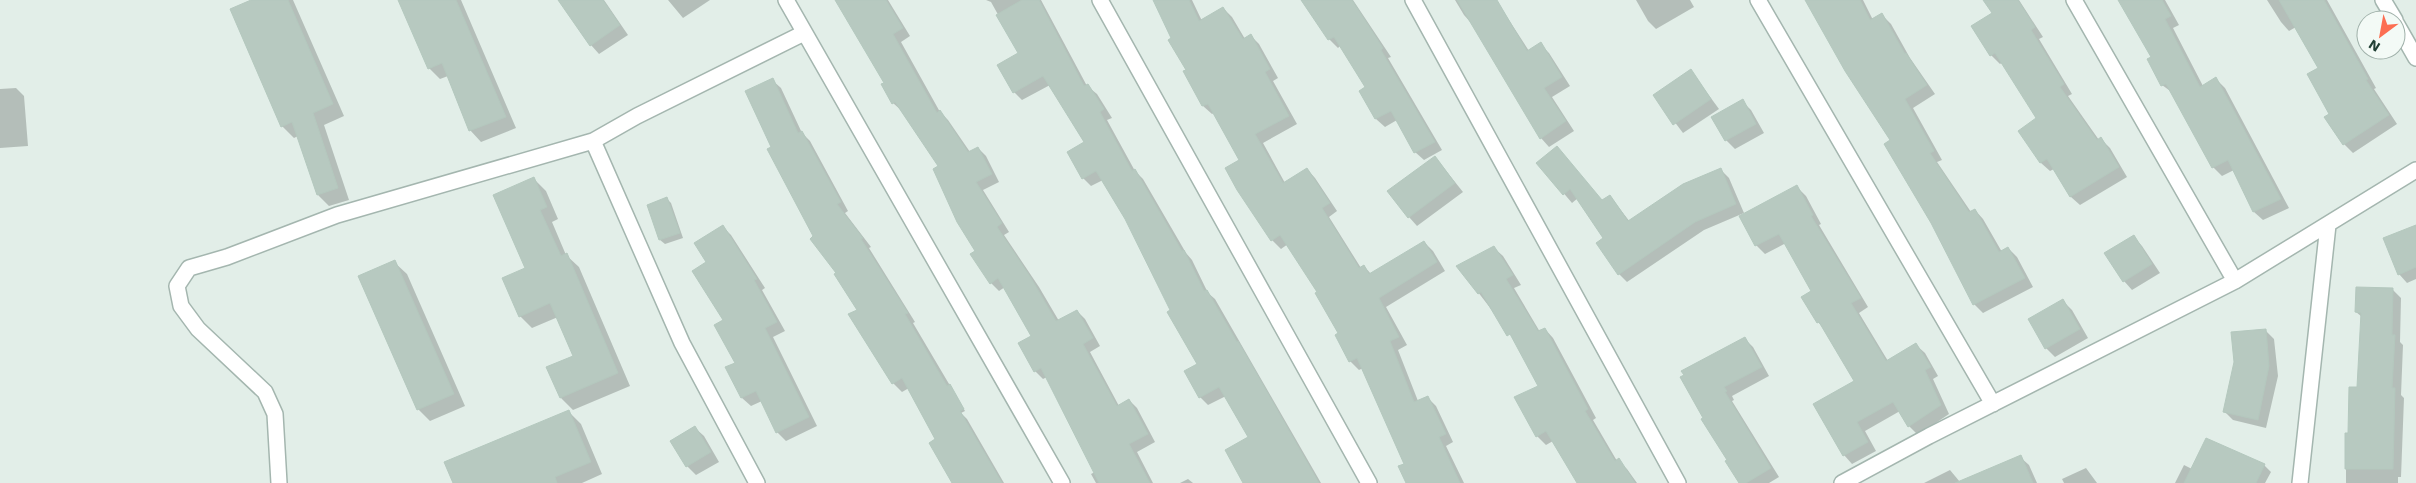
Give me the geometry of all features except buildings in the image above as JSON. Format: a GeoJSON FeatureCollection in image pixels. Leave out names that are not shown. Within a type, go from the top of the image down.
{"type":"FeatureCollection","features":[{"type":"Feature","properties":{"kind":"street"},"geometry":{"type":"LineString","coordinates":[[786,0],[1062,483]]}},
{"type":"Feature","properties":{"kind":"street"},"geometry":{"type":"LineString","coordinates":[[1100,0],[1369,483]]}},
{"type":"Feature","properties":{"kind":"street"},"geometry":{"type":"LineString","coordinates":[[1413,0],[1678,483]]}},
{"type":"Feature","properties":{"kind":"street"},"geometry":{"type":"LineString","coordinates":[[1758,0],[1993,404]]}},
{"type":"Feature","properties":{"kind":"street"},"geometry":{"type":"LineString","coordinates":[[2074,0],[2235,281]]}},
{"type":"Feature","properties":{"kind":"street"},"geometry":{"type":"LineString","coordinates":[[279,483],[275,414],[265,392],[198,329],[181,306],[177,286],[188,268],[226,257],[337,216],[593,141],[637,116],[804,33]]}},
{"type":"Feature","properties":{"kind":"street"},"geometry":{"type":"LineString","coordinates":[[2406,40],[2416,58]]}},
{"type":"Feature","properties":{"kind":"street"},"geometry":{"type":"LineString","coordinates":[[593,141],[682,343],[757,483]]}},
{"type":"Feature","properties":{"kind":"street"},"geometry":{"type":"LineString","coordinates":[[1842,483],[2235,281],[2416,170]]}},
{"type":"Feature","properties":{"kind":"street"},"geometry":{"type":"LineString","coordinates":[[2300,483],[2328,225]]}}]}
